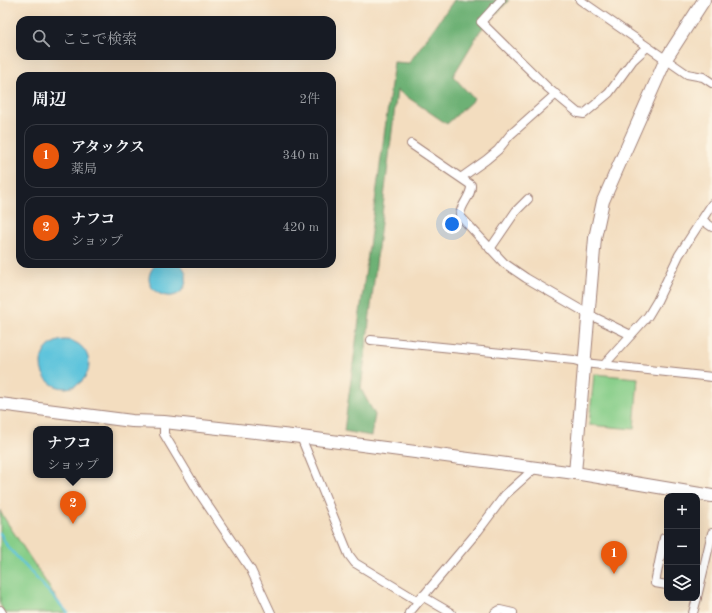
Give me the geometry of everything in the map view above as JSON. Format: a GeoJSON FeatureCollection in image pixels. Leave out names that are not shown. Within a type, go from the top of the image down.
{"type":"FeatureCollection","features":[{"type":"Feature","properties":{"kind":"street"},"geometry":{"type":"LineString","coordinates":[[501,0],[481,22],[578,113],[584,114],[609,93],[633,60],[647,47]]}},
{"type":"Feature","properties":{"kind":"street"},"geometry":{"type":"LineString","coordinates":[[580,0],[647,47],[666,58],[687,74],[703,77],[712,83]]}},
{"type":"Feature","properties":{"kind":"street"},"geometry":{"type":"LineString","coordinates":[[575,472],[595,238],[603,201],[666,58],[704,0]]}},
{"type":"Feature","properties":{"kind":"street"},"geometry":{"type":"LineString","coordinates":[[462,177],[498,150],[510,135],[556,94]]}},
{"type":"Feature","properties":{"kind":"street"},"geometry":{"type":"LineString","coordinates":[[411,144],[462,177],[471,185],[471,190],[460,210],[460,216],[504,263],[526,278],[588,314],[631,335]]}},
{"type":"Feature","properties":{"kind":"street"},"geometry":{"type":"LineString","coordinates":[[490,248],[516,211],[528,199]]}},
{"type":"Feature","properties":{"kind":"street"},"geometry":{"type":"LineString","coordinates":[[604,366],[648,316],[657,301],[679,255],[712,204]]}},
{"type":"Feature","properties":{"kind":"street"},"geometry":{"type":"LineString","coordinates":[[702,220],[712,227]]}},
{"type":"Feature","properties":{"kind":"street"},"geometry":{"type":"LineString","coordinates":[[371,340],[574,360],[604,366],[712,377]]}},
{"type":"Feature","properties":{"kind":"street"},"geometry":{"type":"LineString","coordinates":[[0,404],[132,421],[164,422],[301,437],[575,472],[684,493]]}},
{"type":"Feature","properties":{"kind":"street"},"geometry":{"type":"LineString","coordinates":[[164,422],[164,434],[198,491],[251,570],[271,613]]}},
{"type":"Feature","properties":{"kind":"street"},"geometry":{"type":"LineString","coordinates":[[301,437],[349,556],[355,563],[451,613]]}},
{"type":"Feature","properties":{"kind":"street"},"geometry":{"type":"LineString","coordinates":[[409,613],[420,598],[478,531],[504,494],[535,468]]}},
{"type":"Feature","properties":{"kind":"street"},"geometry":{"type":"LineString","coordinates":[[700,495],[712,496]]}},
{"type":"Feature","properties":{"kind":"street"},"geometry":{"type":"LineString","coordinates":[[700,582],[712,532]]}},
{"type":"Feature","properties":{"kind":"street"},"geometry":{"type":"LineString","coordinates":[[664,538],[655,583],[664,584]]}},
{"type":"Feature","properties":{"kind":"street"},"geometry":{"type":"LineString","coordinates":[[693,613],[696,601]]}},
{"type":"Feature","properties":{"kind":"street"},"geometry":{"type":"LineString","coordinates":[[495,613],[500,610],[513,613]]}},
{"type":"Feature","properties":{"kind":"green space"},"geometry":{"type":"Polygon","coordinates":[[[454,0],[509,0],[480,31],[453,76],[474,99],[447,124],[397,90],[361,389],[375,415],[371,436],[344,431],[394,62],[409,63],[454,0]]]}},
{"type":"Feature","properties":{"kind":"green space"},"geometry":{"type":"Polygon","coordinates":[[[594,374],[638,378],[634,429],[589,425],[594,374]]]}},
{"type":"Feature","properties":{"kind":"green space"},"geometry":{"type":"Polygon","coordinates":[[[0,510],[66,613],[4,613],[0,604],[0,510]]]}},
{"type":"Feature","properties":{"kind":"water"},"geometry":{"type":"Polygon","coordinates":[[[153,268],[183,268],[186,274],[186,281],[182,290],[176,295],[168,296],[160,294],[153,289],[149,282],[150,273],[153,268]]]}},
{"type":"Feature","properties":{"kind":"water"},"geometry":{"type":"Polygon","coordinates":[[[65,340],[74,342],[82,347],[87,355],[89,364],[87,373],[82,381],[74,386],[65,388],[56,386],[48,381],[43,373],[41,364],[43,355],[48,347],[56,342],[65,340]]]}},
{"type":"Feature","properties":{"kind":"waterway"},"geometry":{"type":"LineString","coordinates":[[0,533],[7,546],[68,613]]}},
{"type":"Feature","properties":{"kind":"place","name":"ナフコ"},"geometry":{"type":"Point","coordinates":[73,524]}},
{"type":"Feature","properties":{"kind":"place","name":"アタックス"},"geometry":{"type":"Point","coordinates":[614,574]}}]}
